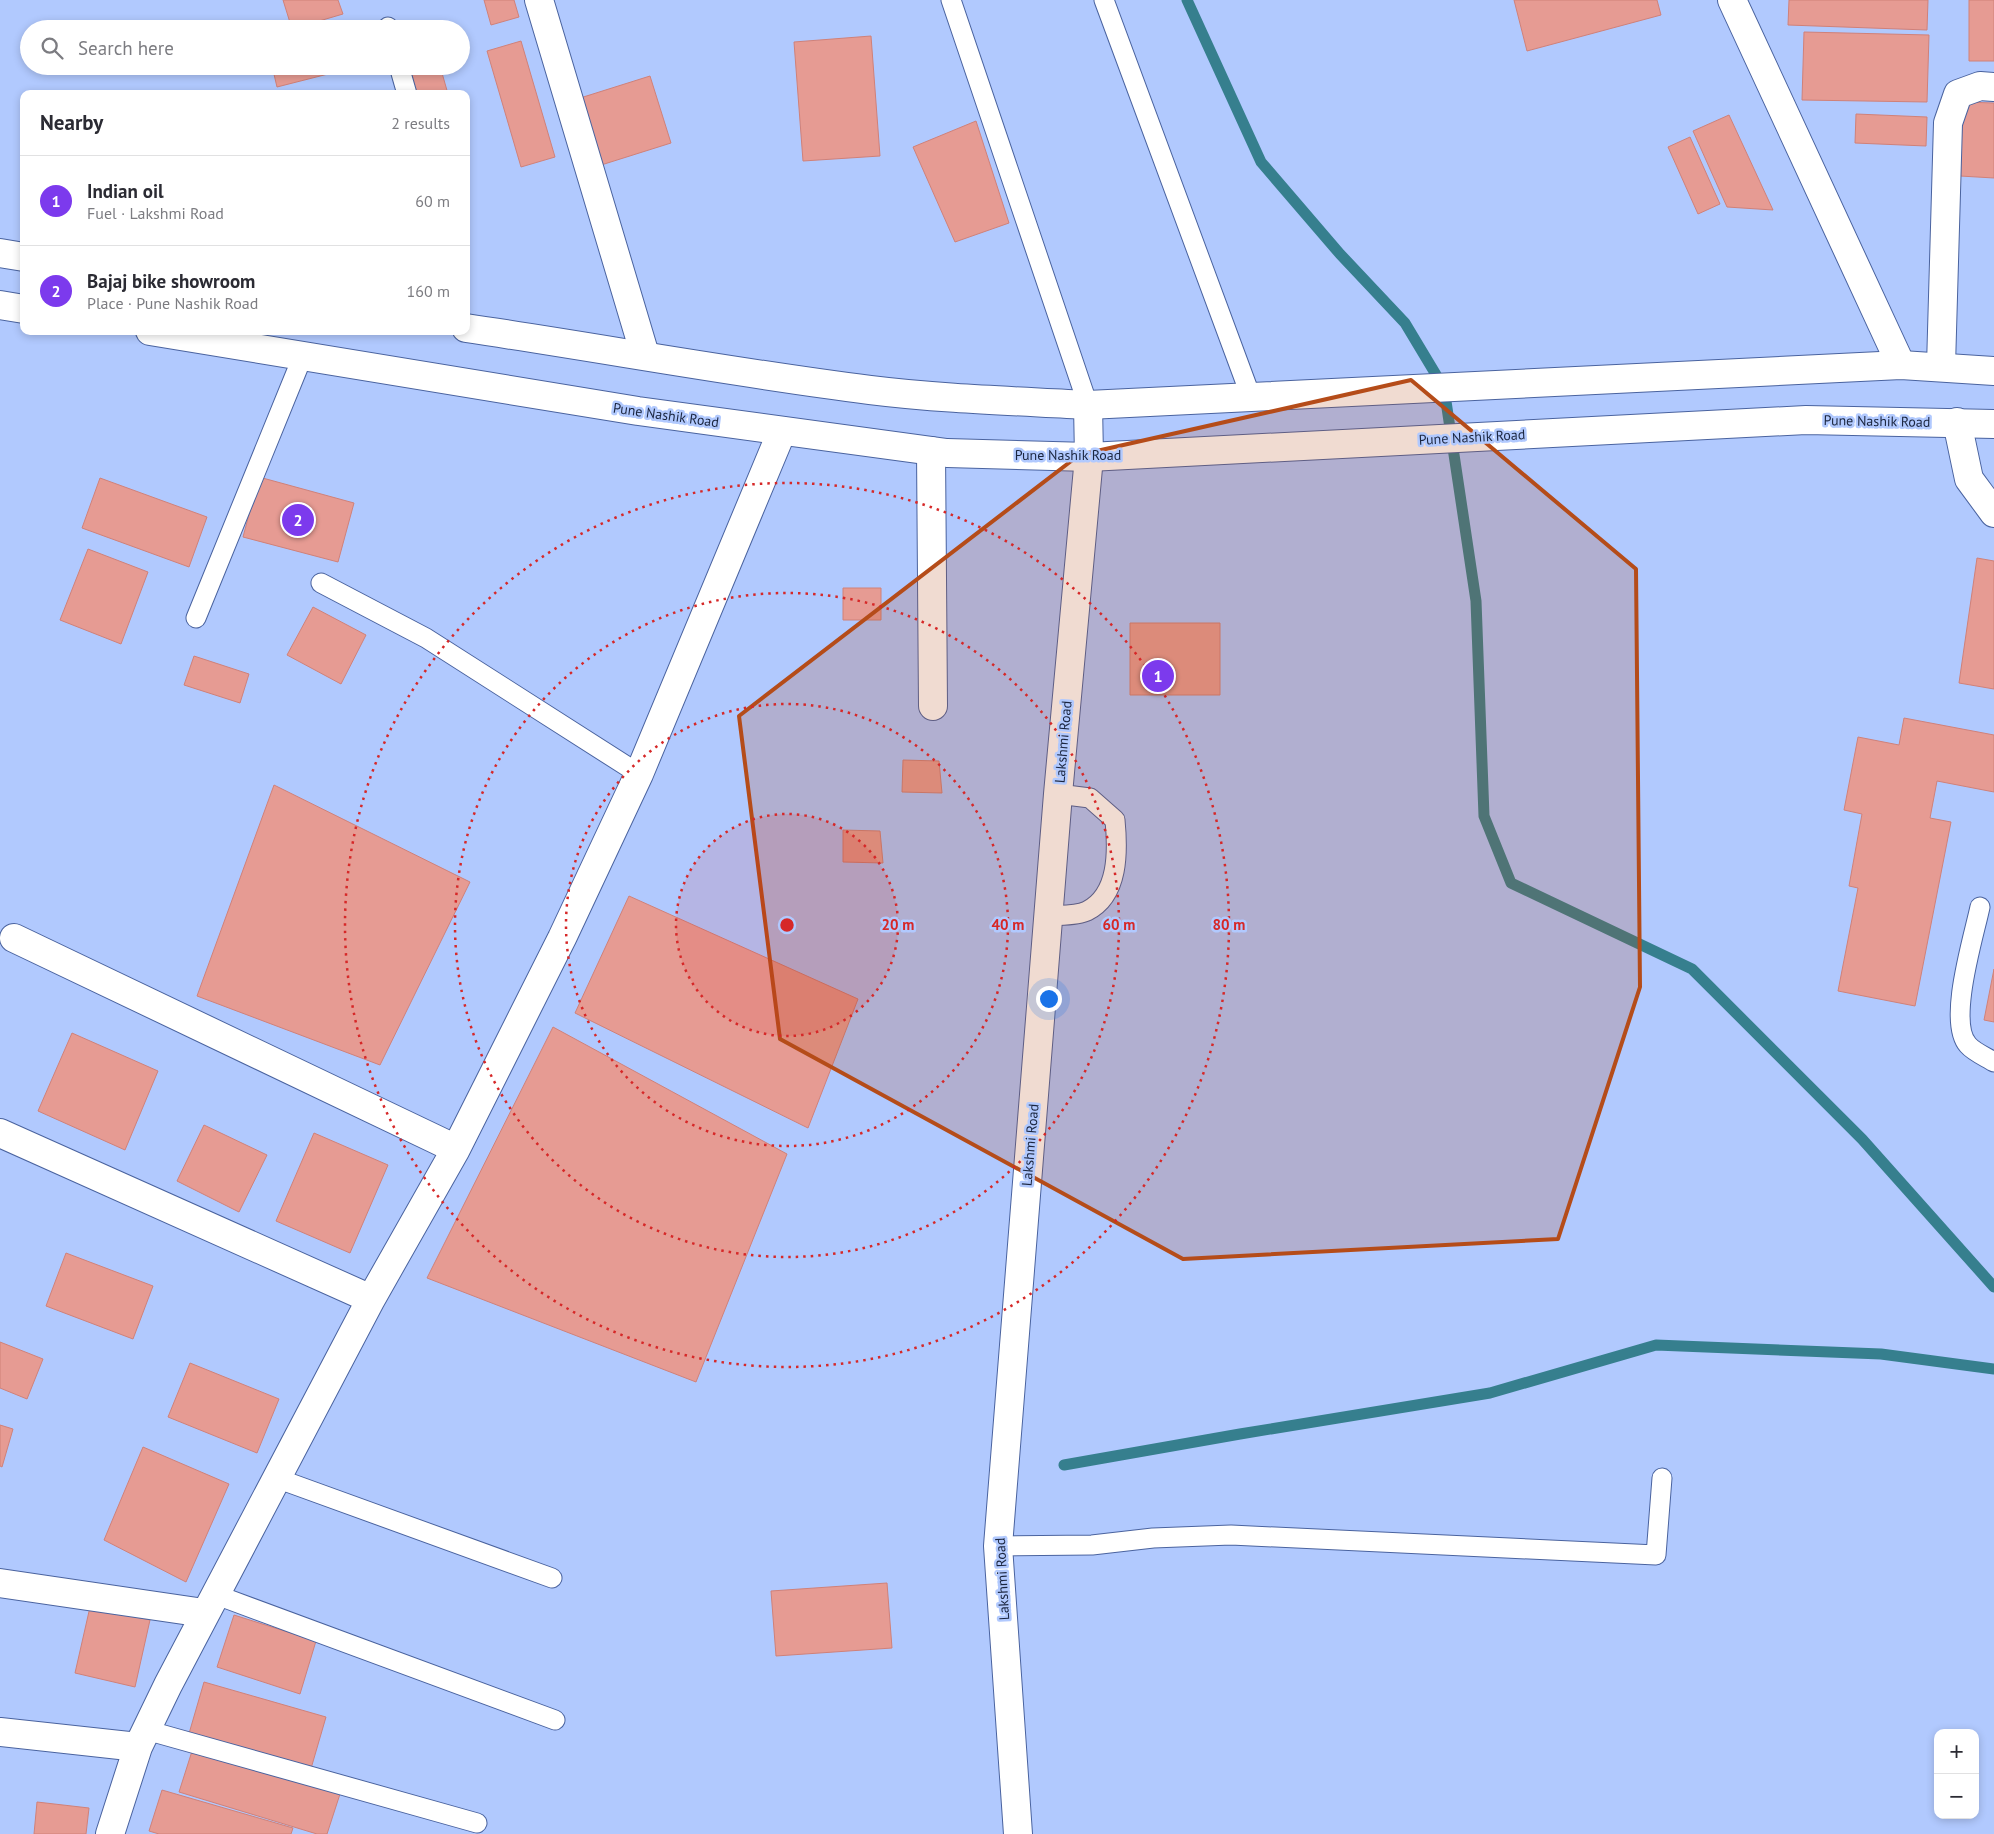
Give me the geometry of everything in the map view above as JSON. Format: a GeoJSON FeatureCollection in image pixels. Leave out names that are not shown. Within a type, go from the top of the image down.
{"type":"FeatureCollection","features":[{"type":"Feature","properties":{"kind":"main road"},"geometry":{"type":"LineString","coordinates":[[539,0],[645,355]]}},
{"type":"Feature","properties":{"kind":"main road"},"geometry":{"type":"LineString","coordinates":[[1732,0],[1901,365]]}},
{"type":"Feature","properties":{"kind":"main road"},"geometry":{"type":"LineString","coordinates":[[1941,366],[1948,123],[1958,94],[1980,86],[1994,87]]}},
{"type":"Feature","properties":{"kind":"main road"},"geometry":{"type":"LineString","coordinates":[[0,253],[20,256]]}},
{"type":"Feature","properties":{"kind":"main road"},"geometry":{"type":"LineString","coordinates":[[0,305],[20,308]]}},
{"type":"Feature","properties":{"kind":"main road"},"geometry":{"type":"LineString","coordinates":[[470,323],[752,374],[872,390],[974,400],[1088,405],[1901,365],[1941,366],[1994,371]]}},
{"type":"Feature","properties":{"kind":"main road","name":"Pune Nashik Road"},"geometry":{"type":"LineString","coordinates":[[173,335],[302,358],[638,411],[947,453],[1089,457],[1806,420],[1994,424]]}},
{"type":"Feature","properties":{"kind":"main road","name":"Lakshmi Road"},"geometry":{"type":"LineString","coordinates":[[1018,1834],[998,1546],[1058,794],[1089,457],[1088,405]]}},
{"type":"Feature","properties":{"kind":"main road"},"geometry":{"type":"LineString","coordinates":[[1957,422],[1969,478],[1994,513]]}},
{"type":"Feature","properties":{"kind":"main road"},"geometry":{"type":"LineString","coordinates":[[110,1834],[142,1739],[209,1604],[372,1299],[456,1149],[562,938],[639,774],[782,431]]}},
{"type":"Feature","properties":{"kind":"main road"},"geometry":{"type":"LineString","coordinates":[[931,450],[933,706]]}},
{"type":"Feature","properties":{"kind":"main road"},"geometry":{"type":"LineString","coordinates":[[14,938],[456,1149]]}},
{"type":"Feature","properties":{"kind":"main road"},"geometry":{"type":"LineString","coordinates":[[0,1133],[372,1299]]}},
{"type":"Feature","properties":{"kind":"main road"},"geometry":{"type":"LineString","coordinates":[[0,1582],[209,1604]]}},
{"type":"Feature","properties":{"kind":"main road"},"geometry":{"type":"LineString","coordinates":[[0,1732],[142,1739]]}},
{"type":"Feature","properties":{"kind":"lane"},"geometry":{"type":"LineString","coordinates":[[952,0],[1088,405]]}},
{"type":"Feature","properties":{"kind":"lane"},"geometry":{"type":"LineString","coordinates":[[1104,0],[1251,397]]}},
{"type":"Feature","properties":{"kind":"lane"},"geometry":{"type":"LineString","coordinates":[[402,75],[406,90]]}},
{"type":"Feature","properties":{"kind":"lane"},"geometry":{"type":"LineString","coordinates":[[196,618],[302,358]]}},
{"type":"Feature","properties":{"kind":"lane"},"geometry":{"type":"LineString","coordinates":[[321,583],[426,638],[639,774]]}},
{"type":"Feature","properties":{"kind":"lane"},"geometry":{"type":"LineString","coordinates":[[1048,916],[1086,912],[1101,901],[1114,875],[1115,820],[1090,798],[1058,794]]}},
{"type":"Feature","properties":{"kind":"lane"},"geometry":{"type":"LineString","coordinates":[[1980,907],[1960,998],[1960,1023],[1968,1045],[1994,1062]]}},
{"type":"Feature","properties":{"kind":"lane"},"geometry":{"type":"LineString","coordinates":[[276,1478],[552,1578]]}},
{"type":"Feature","properties":{"kind":"lane"},"geometry":{"type":"LineString","coordinates":[[998,1546],[1092,1545],[1153,1538],[1231,1535],[1656,1555],[1662,1478]]}},
{"type":"Feature","properties":{"kind":"lane"},"geometry":{"type":"LineString","coordinates":[[209,1604],[555,1720]]}},
{"type":"Feature","properties":{"kind":"lane"},"geometry":{"type":"LineString","coordinates":[[142,1739],[477,1823]]}},
{"type":"Feature","properties":{"kind":"highlighted area"},"geometry":{"type":"Polygon","coordinates":[[[1411,380],[1636,569],[1640,987],[1558,1239],[1183,1259],[780,1039],[739,716],[1079,455],[1411,380]]]}},
{"type":"Feature","properties":{"kind":"building"},"geometry":{"type":"Polygon","coordinates":[[[283,0],[338,0],[343,14],[323,20],[289,20],[283,0]]]}},
{"type":"Feature","properties":{"kind":"building"},"geometry":{"type":"Polygon","coordinates":[[[484,0],[514,0],[519,17],[491,25],[484,0]]]}},
{"type":"Feature","properties":{"kind":"building"},"geometry":{"type":"Polygon","coordinates":[[[1514,0],[1657,0],[1661,15],[1527,51],[1514,0]]]}},
{"type":"Feature","properties":{"kind":"building"},"geometry":{"type":"Polygon","coordinates":[[[1789,0],[1928,0],[1927,30],[1788,25],[1789,0]]]}},
{"type":"Feature","properties":{"kind":"building"},"geometry":{"type":"Polygon","coordinates":[[[1969,0],[1994,0],[1994,61],[1969,61],[1969,0]]]}},
{"type":"Feature","properties":{"kind":"building"},"geometry":{"type":"Polygon","coordinates":[[[1804,32],[1929,35],[1927,102],[1802,100],[1804,32]]]}},
{"type":"Feature","properties":{"kind":"building"},"geometry":{"type":"Polygon","coordinates":[[[871,36],[880,156],[803,161],[794,42],[871,36]]]}},
{"type":"Feature","properties":{"kind":"building"},"geometry":{"type":"Polygon","coordinates":[[[521,41],[555,157],[521,167],[487,51],[521,41]]]}},
{"type":"Feature","properties":{"kind":"building"},"geometry":{"type":"Polygon","coordinates":[[[274,75],[324,75],[277,87],[274,75]]]}},
{"type":"Feature","properties":{"kind":"building"},"geometry":{"type":"Polygon","coordinates":[[[409,75],[443,75],[447,90],[413,90],[409,75]]]}},
{"type":"Feature","properties":{"kind":"building"},"geometry":{"type":"Polygon","coordinates":[[[650,76],[671,143],[598,166],[577,99],[650,76]]]}},
{"type":"Feature","properties":{"kind":"building"},"geometry":{"type":"Polygon","coordinates":[[[1963,102],[1994,103],[1994,178],[1960,176],[1963,102]]]}},
{"type":"Feature","properties":{"kind":"building"},"geometry":{"type":"Polygon","coordinates":[[[1856,114],[1927,117],[1926,146],[1855,143],[1856,114]]]}},
{"type":"Feature","properties":{"kind":"building"},"geometry":{"type":"Polygon","coordinates":[[[1729,115],[1773,210],[1727,207],[1693,131],[1729,115]]]}},
{"type":"Feature","properties":{"kind":"building"},"geometry":{"type":"Polygon","coordinates":[[[976,121],[1009,223],[955,242],[913,147],[976,121]]]}},
{"type":"Feature","properties":{"kind":"building"},"geometry":{"type":"Polygon","coordinates":[[[1690,137],[1720,204],[1698,214],[1668,147],[1690,137]]]}},
{"type":"Feature","properties":{"kind":"building"},"geometry":{"type":"Polygon","coordinates":[[[259,477],[354,503],[338,562],[243,537],[259,477]]]}},
{"type":"Feature","properties":{"kind":"building"},"geometry":{"type":"Polygon","coordinates":[[[100,478],[207,517],[189,567],[82,528],[100,478]]]}},
{"type":"Feature","properties":{"kind":"building"},"geometry":{"type":"Polygon","coordinates":[[[88,549],[148,572],[121,644],[60,620],[88,549]]]}},
{"type":"Feature","properties":{"kind":"building"},"geometry":{"type":"Polygon","coordinates":[[[1977,558],[1994,561],[1994,689],[1959,683],[1977,558]]]}},
{"type":"Feature","properties":{"kind":"building"},"geometry":{"type":"Polygon","coordinates":[[[843,588],[881,588],[881,620],[843,620],[843,588]]]}},
{"type":"Feature","properties":{"kind":"building"},"geometry":{"type":"Polygon","coordinates":[[[313,607],[366,635],[341,684],[287,655],[313,607]]]}},
{"type":"Feature","properties":{"kind":"building"},"geometry":{"type":"Polygon","coordinates":[[[1130,623],[1220,623],[1220,695],[1130,695],[1130,623]]]}},
{"type":"Feature","properties":{"kind":"building"},"geometry":{"type":"Polygon","coordinates":[[[194,656],[249,674],[240,703],[184,685],[194,656]]]}},
{"type":"Feature","properties":{"kind":"building"},"geometry":{"type":"Polygon","coordinates":[[[1904,718],[1994,735],[1994,792],[1937,781],[1930,818],[1951,822],[1915,1006],[1838,991],[1858,888],[1849,886],[1862,814],[1844,810],[1858,737],[1899,745],[1904,718]]]}},
{"type":"Feature","properties":{"kind":"building"},"geometry":{"type":"Polygon","coordinates":[[[903,760],[939,761],[942,793],[902,792],[903,760]]]}},
{"type":"Feature","properties":{"kind":"building"},"geometry":{"type":"Polygon","coordinates":[[[274,785],[470,882],[380,1065],[197,996],[274,785]]]}},
{"type":"Feature","properties":{"kind":"building"},"geometry":{"type":"Polygon","coordinates":[[[843,830],[880,831],[883,863],[843,862],[843,830]]]}},
{"type":"Feature","properties":{"kind":"building"},"geometry":{"type":"Polygon","coordinates":[[[629,896],[858,999],[808,1128],[575,1013],[629,896]]]}},
{"type":"Feature","properties":{"kind":"building"},"geometry":{"type":"Polygon","coordinates":[[[1994,969],[1994,1022],[1984,1020],[1994,969]]]}},
{"type":"Feature","properties":{"kind":"building"},"geometry":{"type":"Polygon","coordinates":[[[553,1027],[787,1154],[696,1382],[427,1278],[553,1027]]]}},
{"type":"Feature","properties":{"kind":"building"},"geometry":{"type":"Polygon","coordinates":[[[72,1033],[158,1071],[125,1150],[38,1111],[72,1033]]]}},
{"type":"Feature","properties":{"kind":"building"},"geometry":{"type":"Polygon","coordinates":[[[204,1125],[267,1155],[239,1212],[177,1181],[204,1125]]]}},
{"type":"Feature","properties":{"kind":"building"},"geometry":{"type":"Polygon","coordinates":[[[314,1133],[388,1165],[350,1253],[276,1221],[314,1133]]]}},
{"type":"Feature","properties":{"kind":"building"},"geometry":{"type":"Polygon","coordinates":[[[66,1253],[153,1286],[133,1339],[46,1306],[66,1253]]]}},
{"type":"Feature","properties":{"kind":"building"},"geometry":{"type":"Polygon","coordinates":[[[0,1342],[43,1359],[27,1399],[0,1388],[0,1342]]]}},
{"type":"Feature","properties":{"kind":"building"},"geometry":{"type":"Polygon","coordinates":[[[190,1363],[279,1399],[257,1453],[168,1417],[190,1363]]]}},
{"type":"Feature","properties":{"kind":"building"},"geometry":{"type":"Polygon","coordinates":[[[0,1425],[13,1429],[2,1467],[0,1466],[0,1425]]]}},
{"type":"Feature","properties":{"kind":"building"},"geometry":{"type":"Polygon","coordinates":[[[143,1447],[229,1484],[186,1582],[104,1540],[143,1447]]]}},
{"type":"Feature","properties":{"kind":"building"},"geometry":{"type":"Polygon","coordinates":[[[887,1583],[892,1648],[776,1656],[771,1591],[887,1583]]]}},
{"type":"Feature","properties":{"kind":"building"},"geometry":{"type":"Polygon","coordinates":[[[90,1607],[150,1620],[135,1687],[75,1673],[90,1607]]]}},
{"type":"Feature","properties":{"kind":"building"},"geometry":{"type":"Polygon","coordinates":[[[234,1615],[316,1641],[300,1694],[217,1667],[234,1615]]]}},
{"type":"Feature","properties":{"kind":"building"},"geometry":{"type":"Polygon","coordinates":[[[204,1682],[326,1717],[310,1772],[188,1737],[204,1682]]]}},
{"type":"Feature","properties":{"kind":"building"},"geometry":{"type":"Polygon","coordinates":[[[193,1748],[340,1794],[327,1834],[317,1834],[179,1792],[193,1748]]]}},
{"type":"Feature","properties":{"kind":"building"},"geometry":{"type":"Polygon","coordinates":[[[162,1790],[293,1828],[291,1834],[159,1834],[149,1831],[162,1790]]]}},
{"type":"Feature","properties":{"kind":"building"},"geometry":{"type":"Polygon","coordinates":[[[37,1802],[89,1808],[86,1834],[34,1834],[37,1802]]]}},
{"type":"Feature","properties":{"kind":"waterway"},"geometry":{"type":"LineString","coordinates":[[1187,0],[1261,162],[1340,254],[1405,323],[1444,388],[1476,601],[1484,816],[1511,883],[1692,969],[1862,1139],[1994,1287]]}},
{"type":"Feature","properties":{"kind":"waterway"},"geometry":{"type":"LineString","coordinates":[[1064,1465],[1490,1393],[1656,1345],[1881,1354],[1994,1369]]}},
{"type":"Feature","properties":{"kind":"place","name":"Bajaj bike showroom"},"geometry":{"type":"Point","coordinates":[298,520]}},
{"type":"Feature","properties":{"kind":"place","name":"Indian oil"},"geometry":{"type":"Point","coordinates":[1158,676]}}]}
